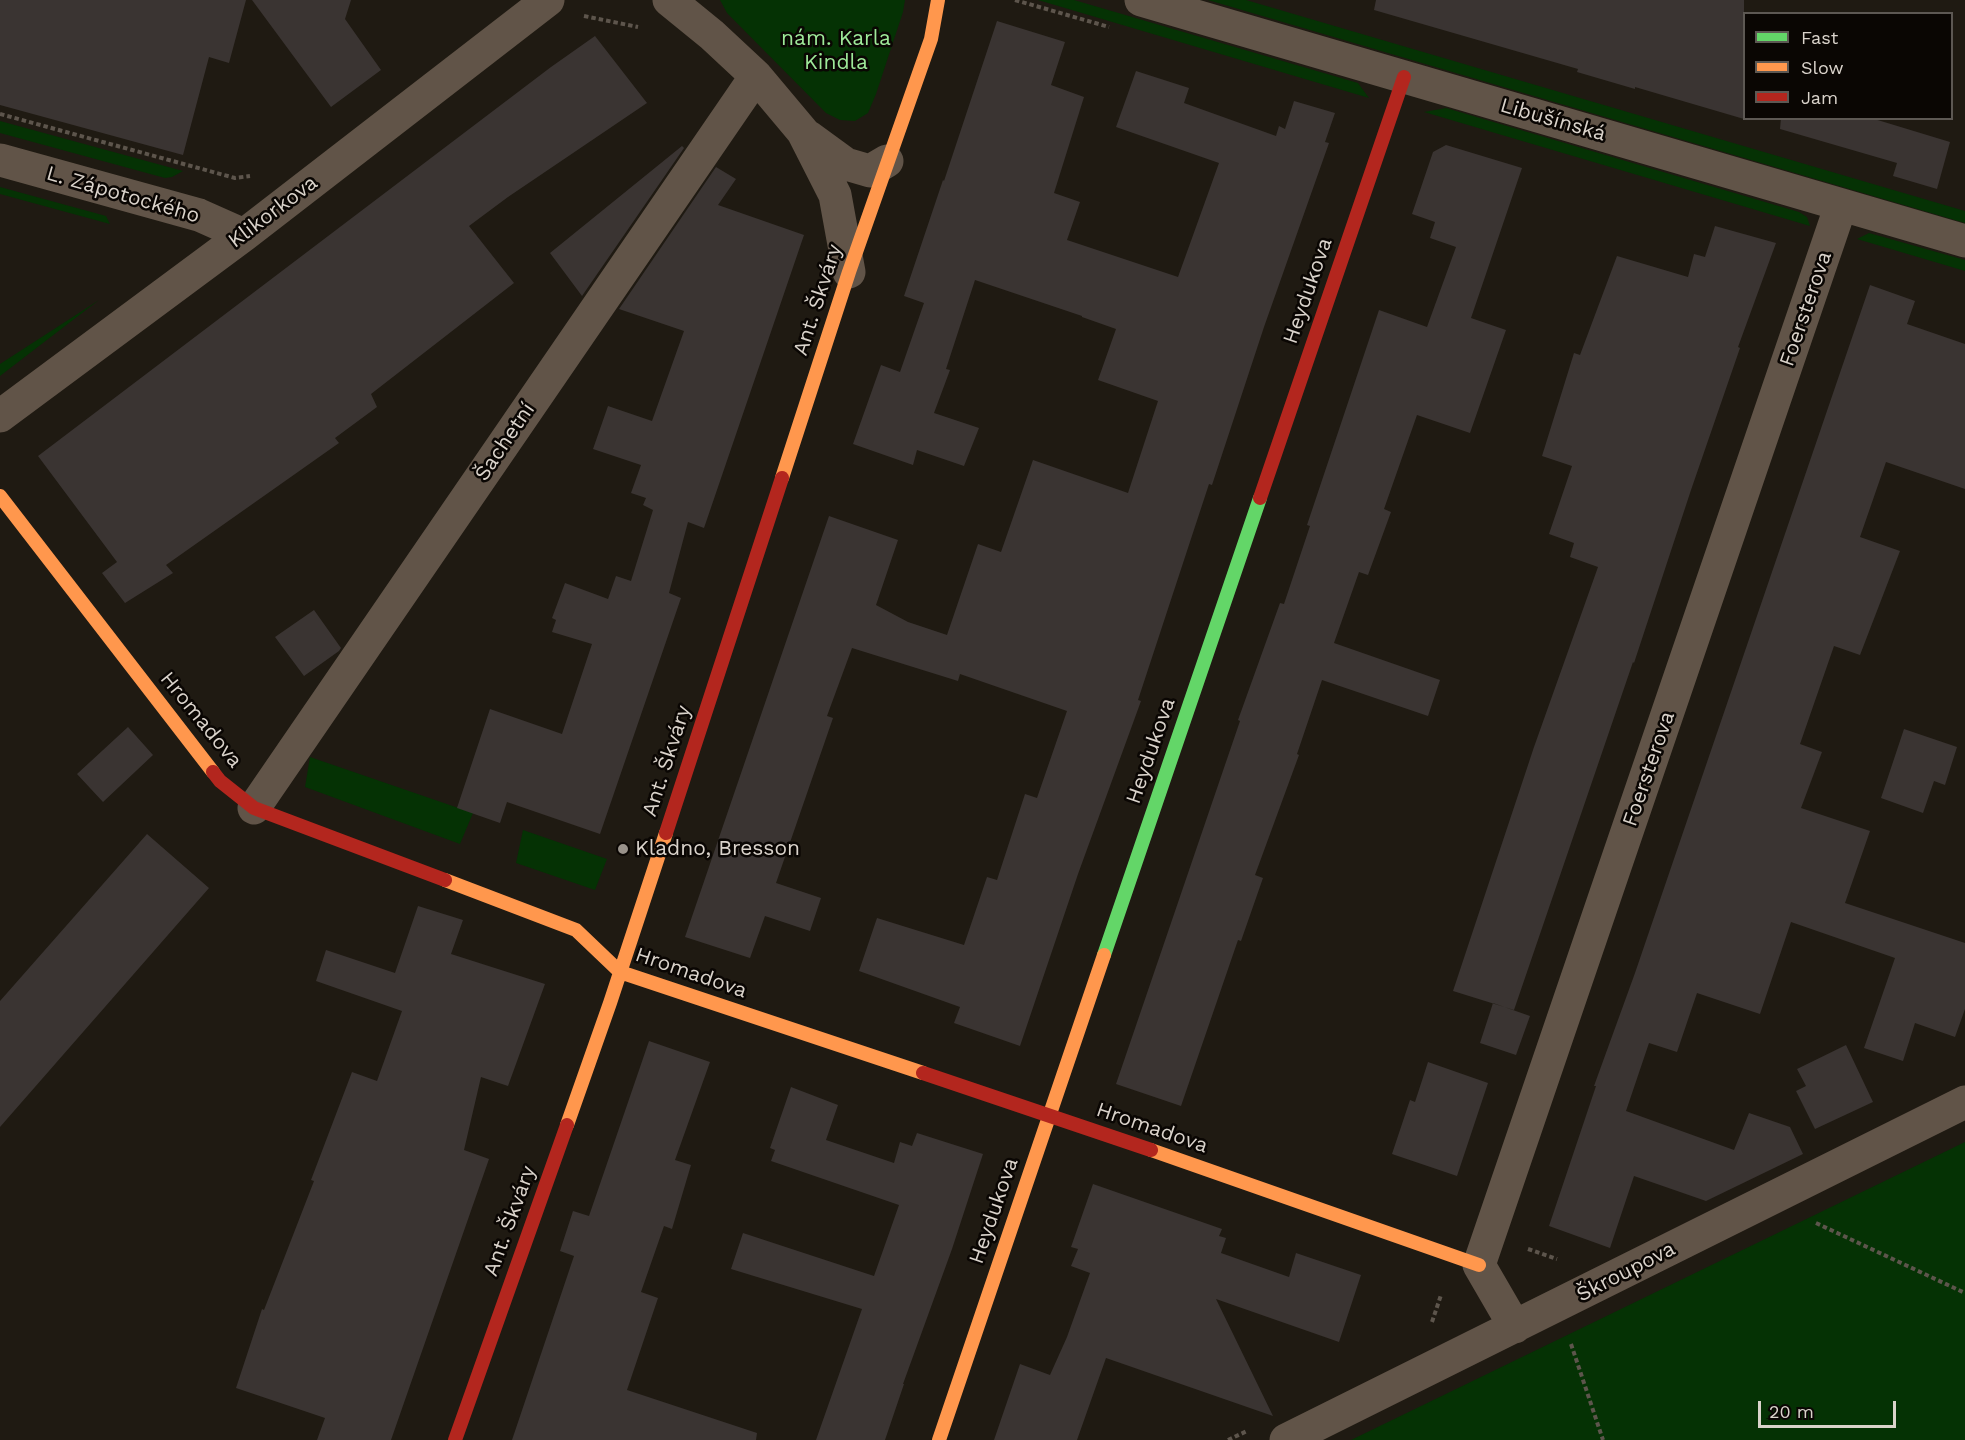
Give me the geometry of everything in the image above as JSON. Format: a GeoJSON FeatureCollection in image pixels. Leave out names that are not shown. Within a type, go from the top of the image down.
{"type":"FeatureCollection","features":[{"type":"Feature","properties":{"kind":"street"},"geometry":{"type":"LineString","coordinates":[[669,0],[712,35],[756,76],[803,132],[835,195],[849,272]]}},
{"type":"Feature","properties":{"kind":"street"},"geometry":{"type":"LineString","coordinates":[[803,132],[846,164],[870,171],[887,161],[931,39],[938,0]]}},
{"type":"Feature","properties":{"kind":"street","name":"Libušínská"},"geometry":{"type":"LineString","coordinates":[[1141,0],[1965,242]]}},
{"type":"Feature","properties":{"kind":"street","name":"Klikorkova"},"geometry":{"type":"LineString","coordinates":[[0,416],[244,235],[547,1]]}},
{"type":"Feature","properties":{"kind":"street","name":"Šachetní"},"geometry":{"type":"LineString","coordinates":[[254,808],[756,76]]}},
{"type":"Feature","properties":{"kind":"street","name":"Heydukova"},"geometry":{"type":"LineString","coordinates":[[939,1440],[1048,1114],[1404,77]]}},
{"type":"Feature","properties":{"kind":"street","name":"L. Zápotockého"},"geometry":{"type":"LineString","coordinates":[[0,160],[199,215],[244,235]]}},
{"type":"Feature","properties":{"kind":"street","name":"Ant. Škváry"},"geometry":{"type":"LineString","coordinates":[[455,1440],[620,972],[887,161]]}},
{"type":"Feature","properties":{"kind":"street","name":"Foersterova"},"geometry":{"type":"LineString","coordinates":[[1479,1265],[1841,205]]}},
{"type":"Feature","properties":{"kind":"street","name":"Hromadova"},"geometry":{"type":"LineString","coordinates":[[0,496],[220,781],[254,808],[576,930],[620,972],[1048,1114],[1479,1265]]}},
{"type":"Feature","properties":{"kind":"street","name":"Škroupova"},"geometry":{"type":"LineString","coordinates":[[1286,1440],[1965,1102]]}},
{"type":"Feature","properties":{"kind":"street"},"geometry":{"type":"LineString","coordinates":[[1479,1265],[1515,1327]]}},
{"type":"Feature","properties":{"kind":"path"},"geometry":{"type":"LineString","coordinates":[[579,15],[643,28]]}},
{"type":"Feature","properties":{"kind":"path"},"geometry":{"type":"LineString","coordinates":[[0,114],[235,178],[248,177],[258,170]]}},
{"type":"Feature","properties":{"kind":"path"},"geometry":{"type":"LineString","coordinates":[[1768,1201],[1965,1293]]}},
{"type":"Feature","properties":{"kind":"path"},"geometry":{"type":"LineString","coordinates":[[1523,1247],[1563,1261]]}},
{"type":"Feature","properties":{"kind":"path"},"geometry":{"type":"LineString","coordinates":[[1431,1326],[1444,1286]]}},
{"type":"Feature","properties":{"kind":"path"},"geometry":{"type":"LineString","coordinates":[[1559,1305],[1603,1440]]}},
{"type":"Feature","properties":{"kind":"green space","name":"nám. Karla Kindla"},"geometry":{"type":"Polygon","coordinates":[[[720,0],[905,0],[903,12],[868,113],[855,121],[840,120],[826,113],[727,13],[720,0]]]}},
{"type":"Feature","properties":{"kind":"green space"},"geometry":{"type":"Polygon","coordinates":[[[1038,0],[1074,0],[1358,83],[1369,98],[1038,0]]]}},
{"type":"Feature","properties":{"kind":"green space"},"geometry":{"type":"Polygon","coordinates":[[[1208,0],[1246,0],[1965,211],[1965,223],[1208,0]]]}},
{"type":"Feature","properties":{"kind":"green space"},"geometry":{"type":"Polygon","coordinates":[[[1446,108],[1799,212],[1807,217],[1810,226],[1424,112],[1446,108]]]}},
{"type":"Feature","properties":{"kind":"green space"},"geometry":{"type":"Polygon","coordinates":[[[0,121],[183,171],[165,178],[0,133],[0,121]]]}},
{"type":"Feature","properties":{"kind":"green space"},"geometry":{"type":"Polygon","coordinates":[[[0,187],[106,216],[110,224],[0,194],[0,187]]]}},
{"type":"Feature","properties":{"kind":"green space"},"geometry":{"type":"Polygon","coordinates":[[[1869,233],[1965,260],[1965,271],[1857,239],[1869,233]]]}},
{"type":"Feature","properties":{"kind":"green space"},"geometry":{"type":"Polygon","coordinates":[[[99,300],[0,376],[0,364],[99,300]]]}},
{"type":"Feature","properties":{"kind":"green space"},"geometry":{"type":"Polygon","coordinates":[[[310,757],[473,813],[460,844],[305,787],[310,757]]]}},
{"type":"Feature","properties":{"kind":"green space"},"geometry":{"type":"Polygon","coordinates":[[[523,830],[607,859],[595,890],[516,863],[523,830]]]}},
{"type":"Feature","properties":{"kind":"green space"},"geometry":{"type":"Polygon","coordinates":[[[1965,1142],[1965,1440],[1351,1440],[1965,1142]]]}},
{"type":"Feature","properties":{"kind":"building"},"geometry":{"type":"Polygon","coordinates":[[[0,0],[246,0],[229,63],[209,57],[183,155],[0,105],[0,0]]]}},
{"type":"Feature","properties":{"kind":"building"},"geometry":{"type":"Polygon","coordinates":[[[252,0],[351,0],[345,19],[381,70],[331,107],[252,0]]]}},
{"type":"Feature","properties":{"kind":"building"},"geometry":{"type":"Polygon","coordinates":[[[1376,0],[1744,0],[1743,119],[1577,72],[1578,69],[1374,10],[1376,0]]]}},
{"type":"Feature","properties":{"kind":"building"},"geometry":{"type":"Polygon","coordinates":[[[997,21],[1065,42],[1051,85],[1084,97],[1054,193],[1080,202],[1067,240],[1178,277],[1219,163],[1116,127],[1136,71],[1189,88],[1184,103],[1276,136],[1279,126],[1285,129],[1294,101],[1335,113],[1325,142],[1329,143],[1264,327],[1212,485],[1209,484],[1138,700],[1141,701],[1078,874],[1020,1046],[954,1023],[960,1007],[859,971],[877,918],[964,945],[987,877],[997,880],[1025,794],[1037,798],[1067,711],[960,674],[958,681],[852,648],[827,716],[833,718],[776,883],[821,898],[810,931],[765,916],[750,958],[685,937],[829,516],[898,540],[876,605],[908,622],[947,635],[978,544],[1001,552],[1033,460],[1128,493],[1158,401],[1098,380],[1116,329],[975,280],[946,369],[950,370],[934,413],[979,428],[964,466],[917,450],[913,465],[853,444],[881,365],[900,372],[924,303],[904,296],[997,21]]]}},
{"type":"Feature","properties":{"kind":"building"},"geometry":{"type":"Polygon","coordinates":[[[595,36],[647,103],[469,226],[514,283],[371,394],[377,407],[335,438],[339,443],[166,565],[173,573],[125,603],[102,573],[117,562],[38,456],[595,36]]]}},
{"type":"Feature","properties":{"kind":"building"},"geometry":{"type":"Polygon","coordinates":[[[1781,120],[1878,120],[1950,142],[1937,189],[1893,176],[1897,163],[1780,129],[1781,120]]]}},
{"type":"Feature","properties":{"kind":"building"},"geometry":{"type":"Polygon","coordinates":[[[1446,145],[1522,168],[1471,318],[1506,330],[1470,433],[1417,415],[1384,509],[1391,512],[1368,575],[1359,572],[1334,643],[1440,680],[1428,716],[1322,680],[1297,754],[1299,755],[1255,875],[1263,878],[1241,941],[1238,940],[1181,1106],[1116,1084],[1240,721],[1238,720],[1280,603],[1284,604],[1310,526],[1307,525],[1379,310],[1427,327],[1456,247],[1430,238],[1435,222],[1412,214],[1433,152],[1446,145]]]}},
{"type":"Feature","properties":{"kind":"building"},"geometry":{"type":"Polygon","coordinates":[[[682,146],[684,148],[582,296],[550,253],[682,146]]]}},
{"type":"Feature","properties":{"kind":"building"},"geometry":{"type":"Polygon","coordinates":[[[716,167],[736,179],[718,205],[804,235],[704,528],[688,522],[669,593],[681,598],[600,834],[507,802],[500,823],[457,808],[490,709],[562,734],[592,644],[552,632],[556,620],[552,618],[565,583],[608,599],[616,576],[631,581],[653,510],[643,505],[646,498],[631,493],[641,465],[593,449],[608,406],[652,421],[684,331],[619,309],[716,167]]]}},
{"type":"Feature","properties":{"kind":"building"},"geometry":{"type":"Polygon","coordinates":[[[1715,226],[1776,243],[1738,347],[1740,348],[1634,663],[1514,1010],[1453,991],[1534,747],[1598,567],[1570,557],[1574,543],[1549,534],[1572,466],[1542,456],[1574,353],[1580,355],[1617,256],[1688,277],[1694,254],[1705,257],[1715,226]]]}},
{"type":"Feature","properties":{"kind":"building"},"geometry":{"type":"Polygon","coordinates":[[[1870,285],[1915,301],[1907,324],[1965,344],[1965,489],[1886,462],[1860,537],[1900,551],[1860,655],[1834,646],[1800,744],[1822,752],[1801,808],[1870,831],[1845,903],[1965,943],[1965,1009],[1955,1037],[1915,1023],[1903,1061],[1864,1048],[1895,958],[1791,922],[1760,1014],[1697,993],[1677,1052],[1649,1043],[1626,1111],[1734,1150],[1749,1113],[1790,1127],[1803,1154],[1706,1201],[1634,1176],[1610,1248],[1549,1226],[1596,1086],[1594,1086],[1635,973],[1870,285]]]}},
{"type":"Feature","properties":{"kind":"building"},"geometry":{"type":"Polygon","coordinates":[[[314,610],[341,648],[304,676],[275,637],[314,610]]]}},
{"type":"Feature","properties":{"kind":"building"},"geometry":{"type":"Polygon","coordinates":[[[128,727],[153,755],[103,802],[77,774],[128,727]]]}},
{"type":"Feature","properties":{"kind":"building"},"geometry":{"type":"Polygon","coordinates":[[[1904,729],[1957,747],[1945,785],[1934,781],[1923,813],[1881,798],[1904,729]]]}},
{"type":"Feature","properties":{"kind":"building"},"geometry":{"type":"Polygon","coordinates":[[[147,834],[209,888],[0,1127],[0,1001],[147,834]]]}},
{"type":"Feature","properties":{"kind":"building"},"geometry":{"type":"Polygon","coordinates":[[[418,906],[463,920],[451,954],[545,984],[508,1086],[481,1077],[464,1150],[489,1159],[391,1440],[317,1440],[325,1418],[236,1388],[262,1309],[264,1310],[314,1181],[311,1180],[352,1072],[377,1081],[402,1011],[316,981],[326,950],[395,973],[418,906]]]}},
{"type":"Feature","properties":{"kind":"building"},"geometry":{"type":"Polygon","coordinates":[[[1493,1003],[1530,1016],[1516,1055],[1480,1043],[1493,1003]]]}},
{"type":"Feature","properties":{"kind":"building"},"geometry":{"type":"Polygon","coordinates":[[[649,1041],[710,1062],[675,1160],[691,1165],[672,1229],[664,1226],[641,1292],[658,1298],[627,1390],[757,1433],[756,1440],[512,1440],[574,1256],[560,1251],[573,1211],[589,1216],[649,1041]]]}},
{"type":"Feature","properties":{"kind":"building"},"geometry":{"type":"Polygon","coordinates":[[[1846,1045],[1873,1102],[1815,1129],[1796,1091],[1806,1086],[1797,1069],[1846,1045]]]}},
{"type":"Feature","properties":{"kind":"building"},"geometry":{"type":"Polygon","coordinates":[[[1428,1062],[1488,1083],[1457,1176],[1392,1154],[1410,1100],[1415,1102],[1428,1062]]]}},
{"type":"Feature","properties":{"kind":"building"},"geometry":{"type":"Polygon","coordinates":[[[791,1087],[838,1105],[826,1140],[894,1163],[900,1142],[912,1146],[917,1133],[983,1154],[885,1440],[816,1440],[862,1309],[731,1269],[743,1233],[874,1276],[899,1205],[771,1161],[775,1150],[770,1148],[791,1087]]]}},
{"type":"Feature","properties":{"kind":"building"},"geometry":{"type":"Polygon","coordinates":[[[1093,1184],[1222,1229],[1219,1236],[1226,1238],[1221,1253],[1289,1277],[1296,1253],[1361,1275],[1339,1342],[1216,1299],[1273,1416],[1106,1358],[1077,1440],[994,1440],[1020,1364],[1050,1375],[1067,1337],[1090,1273],[1071,1266],[1078,1249],[1071,1247],[1093,1184]]]}},
{"type":"Feature","properties":{"kind":"traffic: fast"},"geometry":{"type":"LineString","coordinates":[[1104,955],[1260,498]]}},
{"type":"Feature","properties":{"kind":"traffic: slow"},"geometry":{"type":"LineString","coordinates":[[782,478],[849,272],[931,39],[938,0]]}},
{"type":"Feature","properties":{"kind":"traffic: slow"},"geometry":{"type":"LineString","coordinates":[[0,496],[213,772]]}},
{"type":"Feature","properties":{"kind":"traffic: slow"},"geometry":{"type":"LineString","coordinates":[[567,1125],[666,833]]}},
{"type":"Feature","properties":{"kind":"traffic: slow"},"geometry":{"type":"LineString","coordinates":[[445,880],[576,930],[620,972],[923,1073]]}},
{"type":"Feature","properties":{"kind":"traffic: slow"},"geometry":{"type":"LineString","coordinates":[[939,1440],[1104,955]]}},
{"type":"Feature","properties":{"kind":"traffic: slow"},"geometry":{"type":"LineString","coordinates":[[1151,1150],[1479,1265]]}},
{"type":"Feature","properties":{"kind":"traffic: jam"},"geometry":{"type":"LineString","coordinates":[[1260,498],[1404,77]]}},
{"type":"Feature","properties":{"kind":"traffic: jam"},"geometry":{"type":"LineString","coordinates":[[666,833],[782,478]]}},
{"type":"Feature","properties":{"kind":"traffic: jam"},"geometry":{"type":"LineString","coordinates":[[213,772],[220,781],[254,808],[445,880]]}},
{"type":"Feature","properties":{"kind":"traffic: jam"},"geometry":{"type":"LineString","coordinates":[[923,1073],[1151,1150]]}},
{"type":"Feature","properties":{"kind":"traffic: jam"},"geometry":{"type":"LineString","coordinates":[[455,1440],[567,1125]]}},
{"type":"Feature","properties":{"kind":"place","name":"Kladno, Bresson"},"geometry":{"type":"Point","coordinates":[623,849]}}]}
